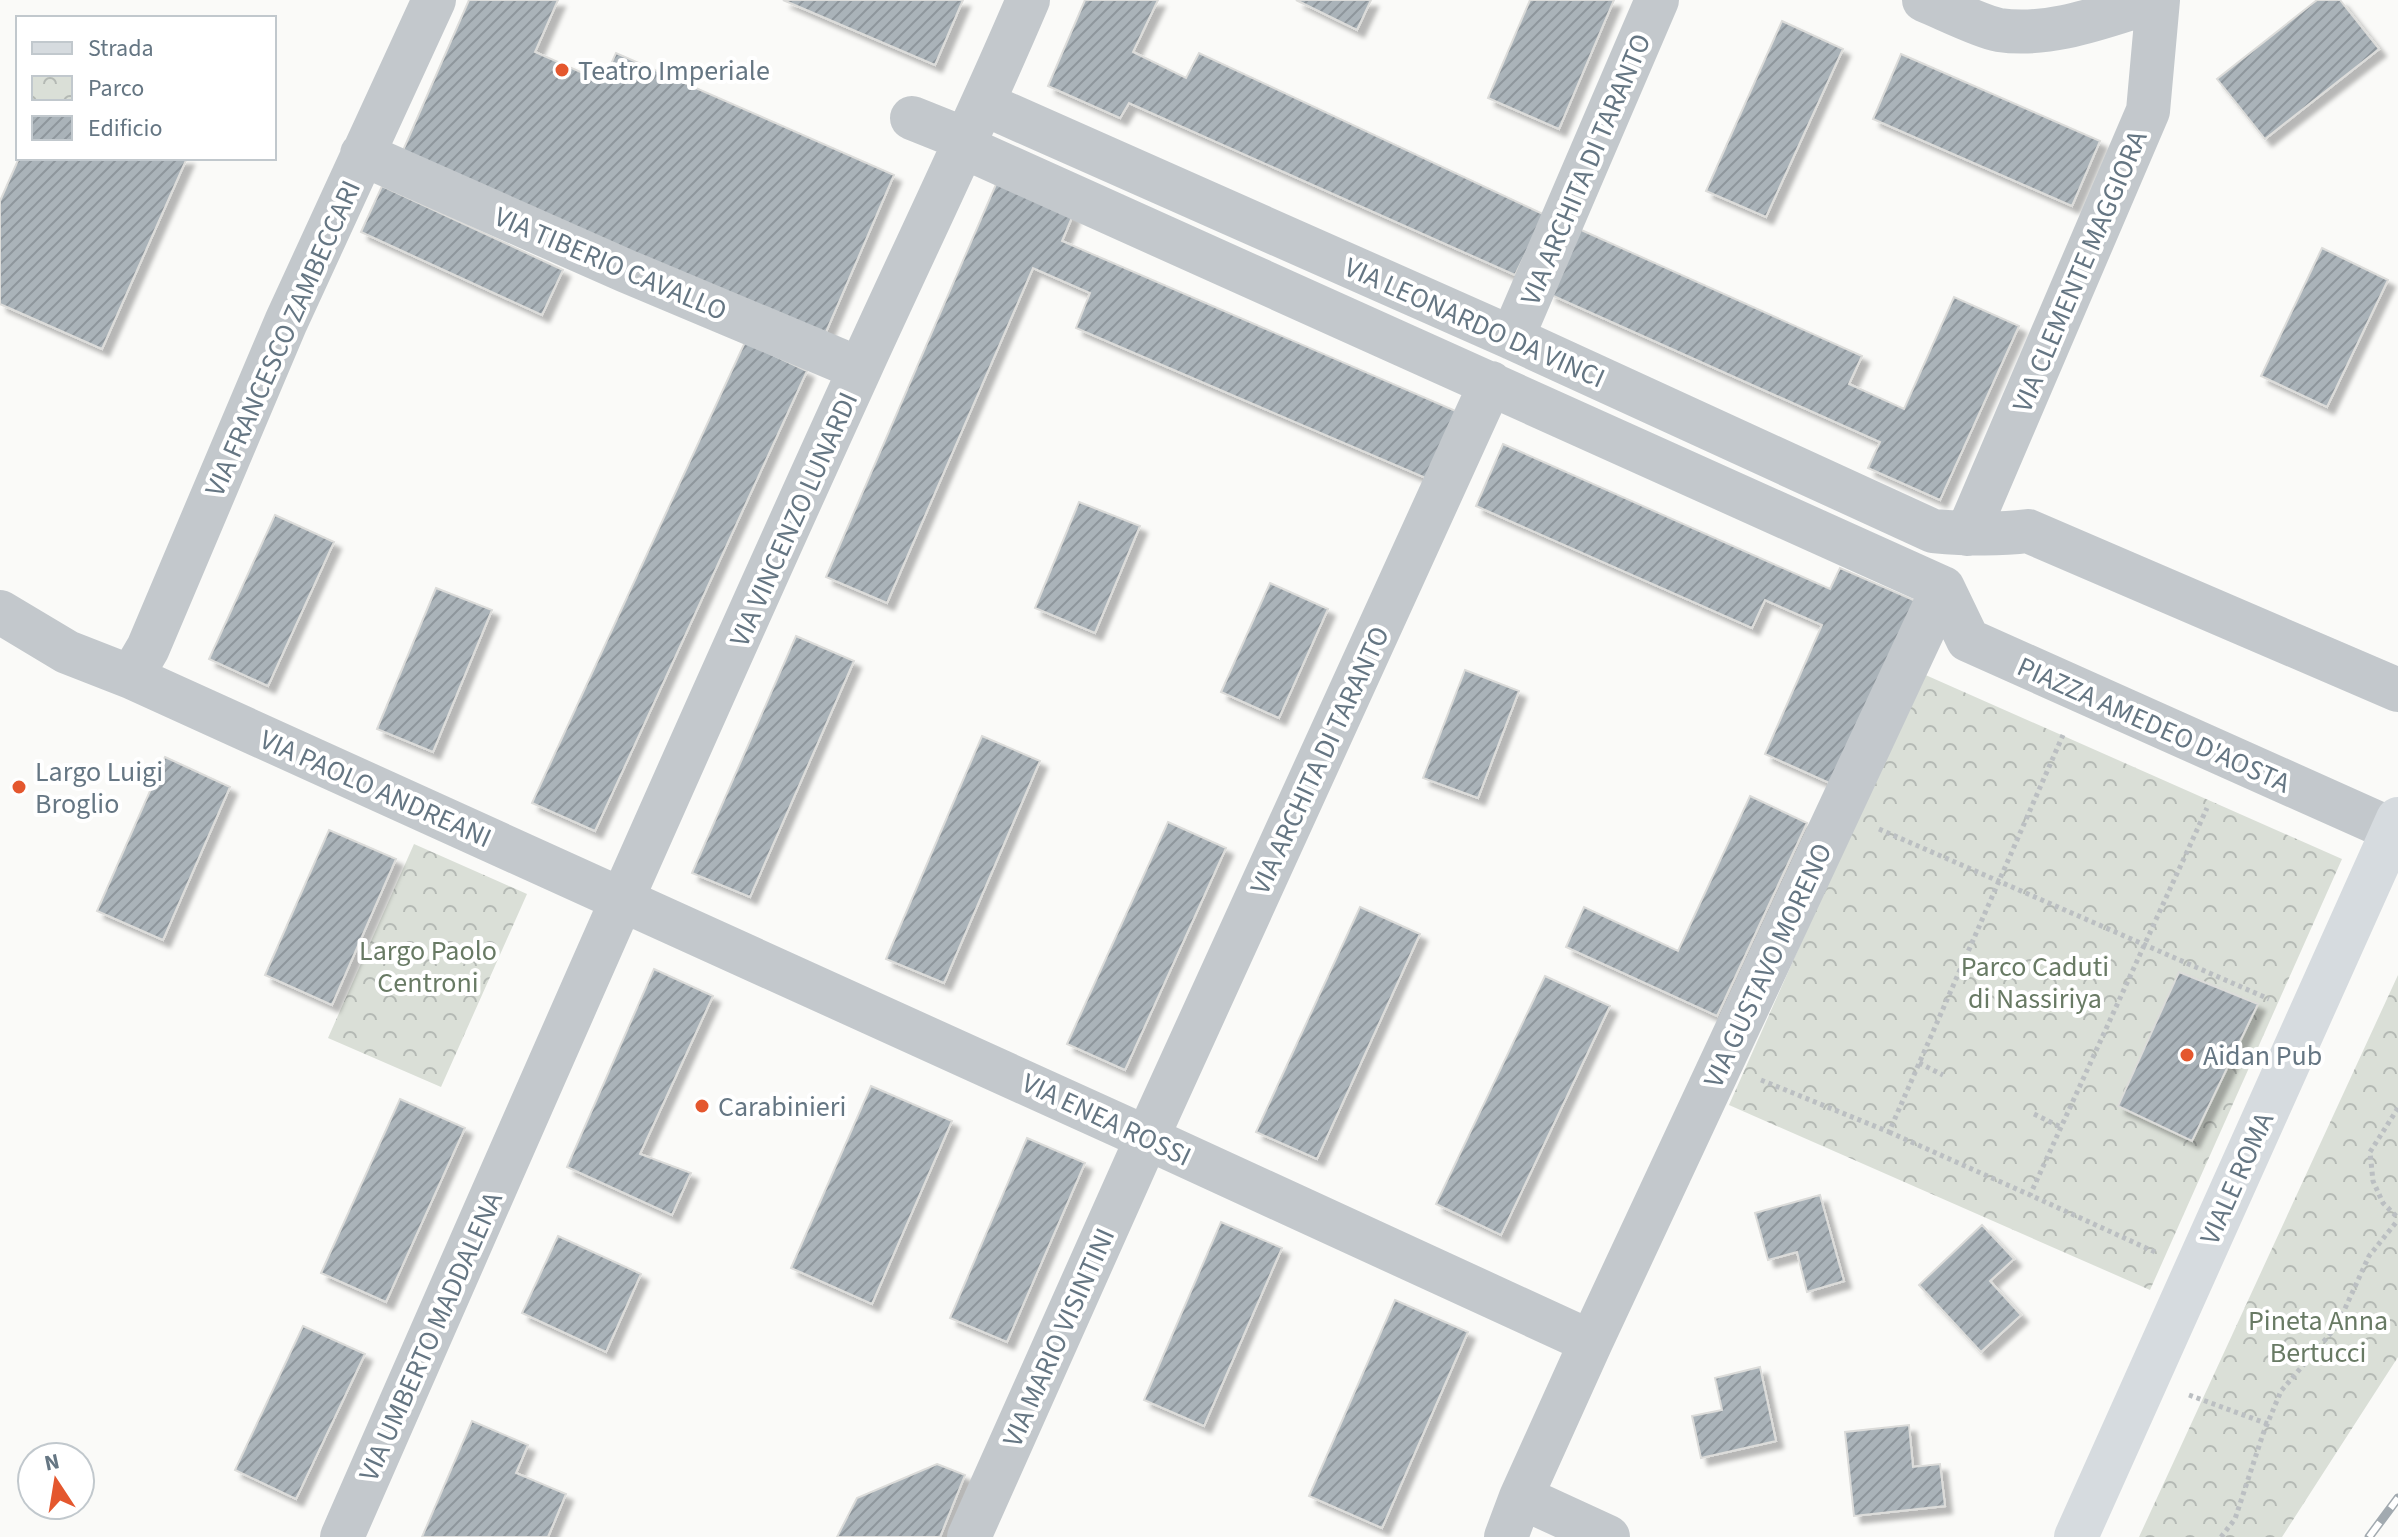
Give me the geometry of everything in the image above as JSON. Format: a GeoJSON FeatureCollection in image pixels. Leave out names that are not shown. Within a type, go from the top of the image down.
{"type":"FeatureCollection","features":[{"type":"Feature","properties":{"kind":"main road","name":"VIALE ROMA"},"geometry":{"type":"LineString","coordinates":[[2076,1537],[2395,825]]}},
{"type":"Feature","properties":{"kind":"street","name":"VIA FRANCESCO ZAMBECCARI"},"geometry":{"type":"LineString","coordinates":[[131,677],[148,648],[286,322],[434,0]]}},
{"type":"Feature","properties":{"kind":"street","name":"VIA VINCENZO LUNARDI"},"geometry":{"type":"LineString","coordinates":[[621,898],[860,369],[972,130],[1028,0]]}},
{"type":"Feature","properties":{"kind":"street","name":"VIA ARCHITA DI TARANTO"},"geometry":{"type":"LineString","coordinates":[[1512,338],[1657,0]]}},
{"type":"Feature","properties":{"kind":"street"},"geometry":{"type":"LineString","coordinates":[[1924,0],[1997,29],[2026,31],[2080,23],[2157,0]]}},
{"type":"Feature","properties":{"kind":"street","name":"VIA CLEMENTE MAGGIORA"},"geometry":{"type":"LineString","coordinates":[[1967,534],[2148,111],[2157,0]]}},
{"type":"Feature","properties":{"kind":"street"},"geometry":{"type":"LineString","coordinates":[[912,118],[972,130]]}},
{"type":"Feature","properties":{"kind":"street","name":"VIA LEONARDO DA VINCI"},"geometry":{"type":"LineString","coordinates":[[972,130],[1512,338],[1933,531],[1967,534]]}},
{"type":"Feature","properties":{"kind":"street","name":"VIA LEONARDO DA VINCI"},"geometry":{"type":"LineString","coordinates":[[972,130],[1491,383],[1943,588]]}},
{"type":"Feature","properties":{"kind":"street","name":"VIA TIBERIO CAVALLO"},"geometry":{"type":"LineString","coordinates":[[362,154],[626,271],[860,369]]}},
{"type":"Feature","properties":{"kind":"street","name":"VIA ARCHITA DI TARANTO"},"geometry":{"type":"LineString","coordinates":[[1147,1138],[1491,383]]}},
{"type":"Feature","properties":{"kind":"street"},"geometry":{"type":"LineString","coordinates":[[1967,534],[2028,531],[2398,690]]}},
{"type":"Feature","properties":{"kind":"street","name":"PIAZZA AMEDEO D'AOSTA"},"geometry":{"type":"LineString","coordinates":[[1943,588],[1968,640],[2395,825]]}},
{"type":"Feature","properties":{"kind":"street","name":"VIA GUSTAVO MORENO"},"geometry":{"type":"LineString","coordinates":[[1506,1537],[1591,1342],[1943,588]]}},
{"type":"Feature","properties":{"kind":"street","name":"VIA PAOLO ANDREANI"},"geometry":{"type":"LineString","coordinates":[[0,612],[67,652],[131,677],[621,898]]}},
{"type":"Feature","properties":{"kind":"street","name":"VIA UMBERTO MADDALENA"},"geometry":{"type":"LineString","coordinates":[[342,1537],[621,898]]}},
{"type":"Feature","properties":{"kind":"street","name":"VIA ENEA ROSSI"},"geometry":{"type":"LineString","coordinates":[[621,898],[1591,1342]]}},
{"type":"Feature","properties":{"kind":"street","name":"VIA MARIO VISINTINI"},"geometry":{"type":"LineString","coordinates":[[969,1537],[1147,1138]]}},
{"type":"Feature","properties":{"kind":"street"},"geometry":{"type":"LineString","coordinates":[[1521,1497],[1608,1537]]}},
{"type":"Feature","properties":{"kind":"path"},"geometry":{"type":"LineString","coordinates":[[1889,1132],[2063,735]]}},
{"type":"Feature","properties":{"kind":"path"},"geometry":{"type":"LineString","coordinates":[[2030,1195],[2207,808]]}},
{"type":"Feature","properties":{"kind":"path"},"geometry":{"type":"LineString","coordinates":[[1870,826],[2309,1016]]}},
{"type":"Feature","properties":{"kind":"path"},"geometry":{"type":"LineString","coordinates":[[1919,1063],[1943,1075]]}},
{"type":"Feature","properties":{"kind":"path"},"geometry":{"type":"LineString","coordinates":[[1758,1078],[1889,1132],[2157,1252]]}},
{"type":"Feature","properties":{"kind":"path"},"geometry":{"type":"LineString","coordinates":[[2221,1537],[2235,1519],[2281,1391],[2337,1326],[2369,1256],[2398,1219],[2383,1203],[2373,1181],[2370,1152],[2398,1108]]}},
{"type":"Feature","properties":{"kind":"path"},"geometry":{"type":"LineString","coordinates":[[2034,1114],[2061,1127]]}},
{"type":"Feature","properties":{"kind":"path"},"geometry":{"type":"LineString","coordinates":[[2189,1395],[2268,1424]]}},
{"type":"Feature","properties":{"kind":"green space","name":"Parco Caduti di Nassiriya"},"geometry":{"type":"Polygon","coordinates":[[[1921,673],[2342,859],[2150,1290],[1729,1105],[1921,673]]]}},
{"type":"Feature","properties":{"kind":"green space","name":"Largo Paolo Centroni"},"geometry":{"type":"Polygon","coordinates":[[[414,844],[527,894],[441,1087],[328,1038],[414,844]]]}},
{"type":"Feature","properties":{"kind":"green space","name":"Pineta Anna Bertucci"},"geometry":{"type":"Polygon","coordinates":[[[2398,975],[2398,1357],[2282,1537],[2139,1537],[2398,975]]]}},
{"type":"Feature","properties":{"kind":"building"},"geometry":{"type":"Polygon","coordinates":[[[469,0],[558,0],[535,52],[603,82],[616,53],[894,175],[823,339],[401,155],[469,0]]]}},
{"type":"Feature","properties":{"kind":"building"},"geometry":{"type":"Polygon","coordinates":[[[783,0],[963,0],[935,65],[783,0]]]}},
{"type":"Feature","properties":{"kind":"building"},"geometry":{"type":"Polygon","coordinates":[[[1085,0],[1158,0],[1133,52],[1186,78],[1199,53],[1545,215],[1515,275],[1129,103],[1120,118],[1048,86],[1085,0]]]}},
{"type":"Feature","properties":{"kind":"building"},"geometry":{"type":"Polygon","coordinates":[[[1296,0],[1371,0],[1357,30],[1296,0]]]}},
{"type":"Feature","properties":{"kind":"building"},"geometry":{"type":"Polygon","coordinates":[[[1530,0],[1614,0],[1559,129],[1488,98],[1530,0]]]}},
{"type":"Feature","properties":{"kind":"building"},"geometry":{"type":"Polygon","coordinates":[[[2317,0],[2340,0],[2379,49],[2265,139],[2217,79],[2317,0]]]}},
{"type":"Feature","properties":{"kind":"building"},"geometry":{"type":"Polygon","coordinates":[[[1782,21],[1843,49],[1766,217],[1706,191],[1782,21]]]}},
{"type":"Feature","properties":{"kind":"building"},"geometry":{"type":"Polygon","coordinates":[[[1901,54],[2100,141],[2072,206],[1873,119],[1901,54]]]}},
{"type":"Feature","properties":{"kind":"building"},"geometry":{"type":"Polygon","coordinates":[[[18,160],[186,160],[102,349],[0,304],[0,201],[18,160]]]}},
{"type":"Feature","properties":{"kind":"building"},"geometry":{"type":"Polygon","coordinates":[[[997,182],[1073,215],[1062,241],[1458,412],[1428,479],[1076,328],[1090,293],[1033,268],[887,603],[826,577],[997,182]]]}},
{"type":"Feature","properties":{"kind":"building"},"geometry":{"type":"Polygon","coordinates":[[[382,186],[563,270],[542,315],[361,232],[382,186]]]}},
{"type":"Feature","properties":{"kind":"building"},"geometry":{"type":"Polygon","coordinates":[[[1579,229],[1862,356],[1849,384],[1904,409],[1954,297],[2019,326],[1940,500],[1868,468],[1880,442],[1549,294],[1579,229]]]}},
{"type":"Feature","properties":{"kind":"building"},"geometry":{"type":"Polygon","coordinates":[[[2322,248],[2388,280],[2327,407],[2261,376],[2322,248]]]}},
{"type":"Feature","properties":{"kind":"building"},"geometry":{"type":"Polygon","coordinates":[[[745,342],[807,371],[595,831],[532,803],[745,342]]]}},
{"type":"Feature","properties":{"kind":"building"},"geometry":{"type":"Polygon","coordinates":[[[1503,444],[1830,589],[1840,568],[1918,602],[1836,786],[1765,754],[1822,625],[1765,600],[1752,628],[1476,506],[1503,444]]]}},
{"type":"Feature","properties":{"kind":"building"},"geometry":{"type":"Polygon","coordinates":[[[1079,502],[1140,526],[1095,633],[1035,608],[1079,502]]]}},
{"type":"Feature","properties":{"kind":"building"},"geometry":{"type":"Polygon","coordinates":[[[275,515],[334,542],[268,686],[209,659],[275,515]]]}},
{"type":"Feature","properties":{"kind":"building"},"geometry":{"type":"Polygon","coordinates":[[[1270,583],[1328,609],[1279,718],[1221,692],[1270,583]]]}},
{"type":"Feature","properties":{"kind":"building"},"geometry":{"type":"Polygon","coordinates":[[[436,588],[492,610],[433,752],[377,729],[436,588]]]}},
{"type":"Feature","properties":{"kind":"building"},"geometry":{"type":"Polygon","coordinates":[[[796,636],[854,661],[750,897],[692,873],[796,636]]]}},
{"type":"Feature","properties":{"kind":"building"},"geometry":{"type":"Polygon","coordinates":[[[1465,670],[1519,691],[1478,798],[1423,778],[1465,670]]]}},
{"type":"Feature","properties":{"kind":"building"},"geometry":{"type":"Polygon","coordinates":[[[982,736],[1040,761],[944,983],[886,959],[982,736]]]}},
{"type":"Feature","properties":{"kind":"building"},"geometry":{"type":"Polygon","coordinates":[[[165,757],[230,787],[163,940],[97,911],[165,757]]]}},
{"type":"Feature","properties":{"kind":"building"},"geometry":{"type":"Polygon","coordinates":[[[1750,796],[1807,823],[1717,1016],[1566,947],[1584,907],[1678,951],[1750,796]]]}},
{"type":"Feature","properties":{"kind":"building"},"geometry":{"type":"Polygon","coordinates":[[[1168,822],[1226,848],[1125,1070],[1067,1044],[1168,822]]]}},
{"type":"Feature","properties":{"kind":"building"},"geometry":{"type":"Polygon","coordinates":[[[329,830],[396,859],[332,1005],[265,975],[329,830]]]}},
{"type":"Feature","properties":{"kind":"building"},"geometry":{"type":"Polygon","coordinates":[[[1360,907],[1420,934],[1317,1159],[1256,1132],[1360,907]]]}},
{"type":"Feature","properties":{"kind":"building"},"geometry":{"type":"Polygon","coordinates":[[[654,969],[713,996],[640,1154],[691,1173],[672,1215],[567,1167],[654,969]]]}},
{"type":"Feature","properties":{"kind":"building","name":"Aidan Pub"},"geometry":{"type":"Polygon","coordinates":[[[2179,972],[2258,1004],[2192,1141],[2118,1106],[2179,972]]]}},
{"type":"Feature","properties":{"kind":"building"},"geometry":{"type":"Polygon","coordinates":[[[1545,976],[1610,1006],[1501,1235],[1436,1204],[1545,976]]]}},
{"type":"Feature","properties":{"kind":"building"},"geometry":{"type":"Polygon","coordinates":[[[871,1086],[952,1121],[872,1304],[791,1268],[871,1086]]]}},
{"type":"Feature","properties":{"kind":"building"},"geometry":{"type":"Polygon","coordinates":[[[400,1099],[465,1128],[386,1302],[321,1273],[400,1099]]]}},
{"type":"Feature","properties":{"kind":"building"},"geometry":{"type":"Polygon","coordinates":[[[1027,1138],[1085,1163],[1007,1342],[950,1318],[1027,1138]]]}},
{"type":"Feature","properties":{"kind":"building"},"geometry":{"type":"Polygon","coordinates":[[[1820,1195],[1844,1281],[1807,1292],[1797,1252],[1768,1260],[1755,1213],[1820,1195]]]}},
{"type":"Feature","properties":{"kind":"building"},"geometry":{"type":"Polygon","coordinates":[[[1221,1222],[1282,1248],[1204,1426],[1144,1400],[1221,1222]]]}},
{"type":"Feature","properties":{"kind":"building"},"geometry":{"type":"Polygon","coordinates":[[[1982,1225],[2014,1259],[1990,1281],[2021,1315],[1981,1352],[1919,1285],[1982,1225]]]}},
{"type":"Feature","properties":{"kind":"building"},"geometry":{"type":"Polygon","coordinates":[[[558,1236],[641,1274],[606,1352],[522,1313],[558,1236]]]}},
{"type":"Feature","properties":{"kind":"building"},"geometry":{"type":"Polygon","coordinates":[[[1395,1300],[1468,1332],[1382,1528],[1309,1496],[1395,1300]]]}},
{"type":"Feature","properties":{"kind":"building"},"geometry":{"type":"Polygon","coordinates":[[[303,1326],[365,1354],[296,1499],[235,1470],[303,1326]]]}},
{"type":"Feature","properties":{"kind":"building"},"geometry":{"type":"Polygon","coordinates":[[[1760,1367],[1776,1441],[1701,1458],[1692,1416],[1722,1410],[1715,1378],[1760,1367]]]}},
{"type":"Feature","properties":{"kind":"building"},"geometry":{"type":"Polygon","coordinates":[[[472,1421],[528,1445],[516,1473],[566,1494],[548,1537],[422,1537],[472,1421]]]}},
{"type":"Feature","properties":{"kind":"building"},"geometry":{"type":"Polygon","coordinates":[[[1909,1425],[1913,1467],[1940,1464],[1945,1506],[1854,1516],[1845,1432],[1909,1425]]]}},
{"type":"Feature","properties":{"kind":"building"},"geometry":{"type":"Polygon","coordinates":[[[937,1464],[965,1475],[940,1537],[837,1537],[857,1498],[937,1464]]]}},
{"type":"Feature","properties":{"kind":"railway"},"geometry":{"type":"LineString","coordinates":[[2369,1537],[2398,1498]]}},
{"type":"Feature","properties":{"kind":"place","name":"Teatro Imperiale"},"geometry":{"type":"Point","coordinates":[562,70]}},
{"type":"Feature","properties":{"kind":"place","name":"Largo Luigi Broglio"},"geometry":{"type":"Point","coordinates":[19,787]}},
{"type":"Feature","properties":{"kind":"place","name":"Aidan Pub"},"geometry":{"type":"Point","coordinates":[2187,1055]}},
{"type":"Feature","properties":{"kind":"place","name":"Carabinieri"},"geometry":{"type":"Point","coordinates":[702,1106]}}]}
